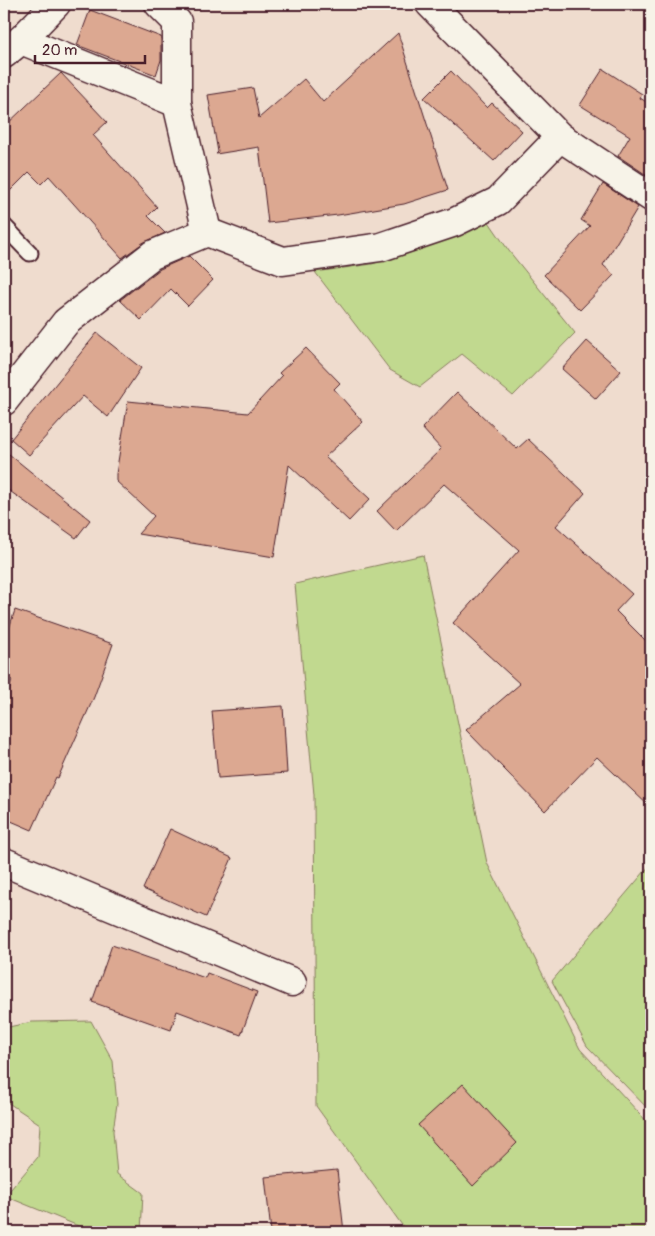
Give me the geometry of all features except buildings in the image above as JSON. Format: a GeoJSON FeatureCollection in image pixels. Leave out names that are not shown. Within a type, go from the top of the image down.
{"type":"FeatureCollection","features":[{"type":"Feature","properties":{"kind":"street"},"geometry":{"type":"LineString","coordinates":[[56,4],[12,47],[177,104]]}},
{"type":"Feature","properties":{"kind":"street"},"geometry":{"type":"LineString","coordinates":[[159,4],[177,22],[177,104],[207,232]]}},
{"type":"Feature","properties":{"kind":"street"},"geometry":{"type":"LineString","coordinates":[[430,4],[560,137],[651,197]]}},
{"type":"Feature","properties":{"kind":"street"},"geometry":{"type":"LineString","coordinates":[[4,401],[66,322],[152,255],[207,232],[283,261],[381,247],[455,222],[498,201],[560,137]]}},
{"type":"Feature","properties":{"kind":"street"},"geometry":{"type":"LineString","coordinates":[[4,862],[292,982]]}},
{"type":"Feature","properties":{"kind":"lane"},"geometry":{"type":"LineString","coordinates":[[4,226],[30,253]]}},
{"type":"Feature","properties":{"kind":"green space"},"geometry":{"type":"Polygon","coordinates":[[[489,222],[509,251],[575,333],[513,396],[462,354],[420,387],[390,370],[315,272],[372,264],[425,247],[489,222]]]}},
{"type":"Feature","properties":{"kind":"green space"},"geometry":{"type":"Polygon","coordinates":[[[423,555],[487,863],[580,1049],[651,1126],[651,1232],[407,1232],[316,1106],[314,795],[295,584],[423,555]]]}},
{"type":"Feature","properties":{"kind":"green space"},"geometry":{"type":"Polygon","coordinates":[[[651,864],[651,1112],[587,1046],[552,981],[651,864]]]}},
{"type":"Feature","properties":{"kind":"green space"},"geometry":{"type":"Polygon","coordinates":[[[91,1021],[113,1061],[117,1104],[113,1131],[117,1174],[143,1193],[141,1232],[93,1232],[5,1196],[38,1157],[40,1124],[4,1100],[4,1028],[32,1022],[91,1021]]]}}]}
